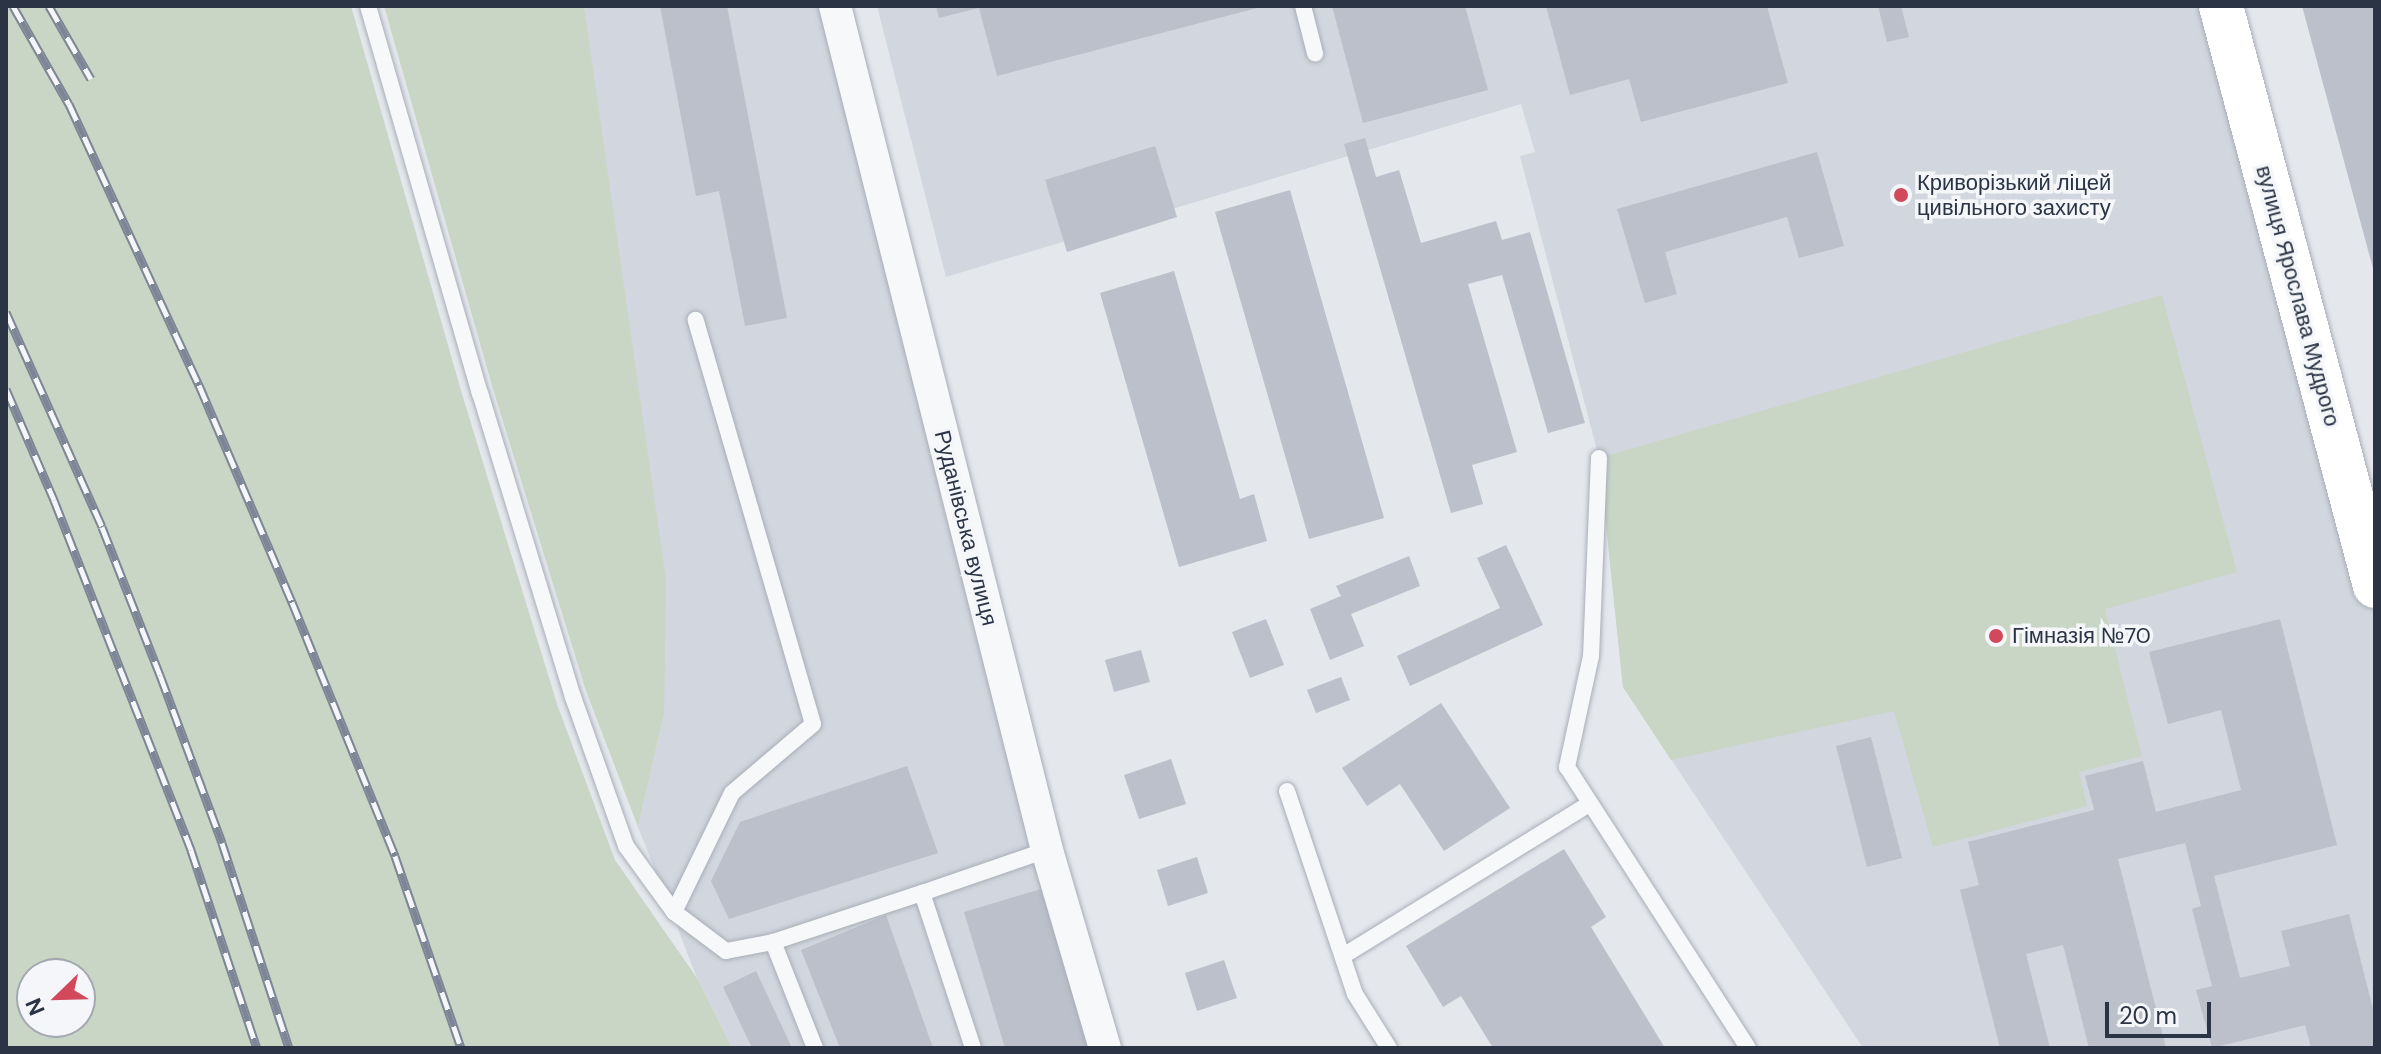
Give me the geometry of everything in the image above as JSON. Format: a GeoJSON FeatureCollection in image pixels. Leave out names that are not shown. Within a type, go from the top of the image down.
{"type":"FeatureCollection","features":[{"type":"Feature","properties":{"kind":"street","name":"Руданівська вулиця"},"geometry":{"type":"LineString","coordinates":[[835,6],[1047,850],[1105,1048]]}},
{"type":"Feature","properties":{"kind":"street","name":"вулиця Ярослава Мудрого"},"geometry":{"type":"LineString","coordinates":[[2221,6],[2375,586]]}},
{"type":"Feature","properties":{"kind":"lane"},"geometry":{"type":"LineString","coordinates":[[368,6],[480,393],[573,697],[626,846],[674,912],[726,951],[773,942],[1047,850]]}},
{"type":"Feature","properties":{"kind":"lane"},"geometry":{"type":"LineString","coordinates":[[1303,6],[1315,53]]}},
{"type":"Feature","properties":{"kind":"lane"},"geometry":{"type":"LineString","coordinates":[[674,912],[732,793],[813,724],[696,320]]}},
{"type":"Feature","properties":{"kind":"lane"},"geometry":{"type":"LineString","coordinates":[[1599,458],[1591,656],[1567,767],[1748,1048]]}},
{"type":"Feature","properties":{"kind":"lane"},"geometry":{"type":"LineString","coordinates":[[1287,791],[1355,994],[1389,1048]]}},
{"type":"Feature","properties":{"kind":"lane"},"geometry":{"type":"LineString","coordinates":[[1343,956],[1589,804]]}},
{"type":"Feature","properties":{"kind":"lane"},"geometry":{"type":"LineString","coordinates":[[922,893],[973,1048]]}},
{"type":"Feature","properties":{"kind":"lane"},"geometry":{"type":"LineString","coordinates":[[773,942],[815,1048]]}},
{"type":"Feature","properties":{"kind":"shaded area"},"geometry":{"type":"Polygon","coordinates":[[[584,6],[825,6],[1099,1048],[732,1048],[697,978],[638,827],[664,715],[584,6]]]}},
{"type":"Feature","properties":{"kind":"shaded area"},"geometry":{"type":"Polygon","coordinates":[[[877,6],[2221,6],[2375,586],[2375,1048],[1863,1048],[1623,687],[1599,458],[1520,156],[1535,152],[1521,104],[946,277],[877,6]]]}},
{"type":"Feature","properties":{"kind":"green space"},"geometry":{"type":"Polygon","coordinates":[[[6,6],[351,6],[462,394],[557,704],[615,860],[697,978],[732,1048],[6,1048],[6,6]]]}},
{"type":"Feature","properties":{"kind":"green space"},"geometry":{"type":"Polygon","coordinates":[[[384,6],[584,6],[666,580],[664,715],[638,827],[586,691],[493,389],[384,6]]]}},
{"type":"Feature","properties":{"kind":"green space"},"geometry":{"type":"Polygon","coordinates":[[[2162,295],[2237,572],[2105,609],[2142,756],[2079,772],[2087,806],[1933,847],[1894,711],[1671,760],[1623,687],[1599,458],[2162,295]]]}},
{"type":"Feature","properties":{"kind":"building"},"geometry":{"type":"Polygon","coordinates":[[[660,6],[727,6],[787,318],[745,326],[719,191],[696,196],[660,6]]]}},
{"type":"Feature","properties":{"kind":"building"},"geometry":{"type":"Polygon","coordinates":[[[936,6],[1261,7],[997,76],[979,8],[939,18],[936,6]]]}},
{"type":"Feature","properties":{"kind":"building"},"geometry":{"type":"Polygon","coordinates":[[[1332,6],[1465,6],[1488,90],[1363,123],[1332,6]]]}},
{"type":"Feature","properties":{"kind":"building"},"geometry":{"type":"Polygon","coordinates":[[[1546,6],[1767,6],[1788,83],[1641,122],[1629,79],[1570,95],[1546,6]]]}},
{"type":"Feature","properties":{"kind":"building"},"geometry":{"type":"Polygon","coordinates":[[[1878,6],[1901,6],[1909,37],[1887,42],[1878,6]]]}},
{"type":"Feature","properties":{"kind":"building"},"geometry":{"type":"Polygon","coordinates":[[[2302,6],[2375,6],[2375,272],[2374,272],[2302,6]]]}},
{"type":"Feature","properties":{"kind":"building"},"geometry":{"type":"Polygon","coordinates":[[[1365,138],[1376,177],[1399,170],[1421,243],[1496,221],[1502,240],[1530,232],[1585,423],[1548,433],[1502,275],[1468,284],[1517,452],[1472,465],[1483,504],[1451,513],[1344,144],[1365,138]]]}},
{"type":"Feature","properties":{"kind":"building"},"geometry":{"type":"Polygon","coordinates":[[[1155,146],[1177,217],[1067,252],[1045,180],[1155,146]]]}},
{"type":"Feature","properties":{"kind":"building"},"geometry":{"type":"Polygon","coordinates":[[[1817,152],[1844,246],[1799,258],[1787,217],[1665,252],[1677,294],[1645,303],[1617,209],[1817,152]]]}},
{"type":"Feature","properties":{"kind":"building"},"geometry":{"type":"Polygon","coordinates":[[[1290,190],[1384,518],[1309,539],[1215,212],[1290,190]]]}},
{"type":"Feature","properties":{"kind":"building"},"geometry":{"type":"Polygon","coordinates":[[[1174,271],[1240,499],[1254,494],[1267,541],[1179,567],[1100,293],[1174,271]]]}},
{"type":"Feature","properties":{"kind":"building"},"geometry":{"type":"Polygon","coordinates":[[[1506,545],[1543,625],[1410,686],[1397,656],[1500,608],[1477,558],[1506,545]]]}},
{"type":"Feature","properties":{"kind":"building"},"geometry":{"type":"Polygon","coordinates":[[[1409,556],[1420,586],[1351,614],[1364,646],[1330,660],[1310,609],[1341,596],[1336,586],[1409,556]]]}},
{"type":"Feature","properties":{"kind":"building"},"geometry":{"type":"Polygon","coordinates":[[[1266,619],[1284,665],[1250,678],[1232,632],[1266,619]]]}},
{"type":"Feature","properties":{"kind":"building"},"geometry":{"type":"Polygon","coordinates":[[[2280,619],[2337,845],[2214,876],[2240,978],[2290,966],[2281,931],[2349,914],[2375,1017],[2375,1048],[2311,1048],[2305,1025],[2212,1048],[2196,990],[2212,986],[2192,909],[2201,906],[2185,843],[2118,859],[2166,1048],[2089,1048],[2063,945],[2026,954],[2050,1048],[2000,1048],[1960,890],[1979,885],[1968,842],[2094,810],[2085,776],[2143,761],[2156,812],[2241,790],[2221,710],[2168,724],[2149,652],[2280,619]]]}},
{"type":"Feature","properties":{"kind":"building"},"geometry":{"type":"Polygon","coordinates":[[[1141,650],[1150,682],[1114,692],[1105,660],[1141,650]]]}},
{"type":"Feature","properties":{"kind":"building"},"geometry":{"type":"Polygon","coordinates":[[[1341,677],[1350,700],[1316,713],[1307,690],[1341,677]]]}},
{"type":"Feature","properties":{"kind":"building"},"geometry":{"type":"Polygon","coordinates":[[[1441,703],[1510,808],[1444,851],[1400,784],[1367,806],[1342,768],[1441,703]]]}},
{"type":"Feature","properties":{"kind":"building"},"geometry":{"type":"Polygon","coordinates":[[[1871,737],[1902,858],[1867,867],[1836,746],[1871,737]]]}},
{"type":"Feature","properties":{"kind":"building"},"geometry":{"type":"Polygon","coordinates":[[[1171,759],[1186,804],[1139,819],[1124,775],[1171,759]]]}},
{"type":"Feature","properties":{"kind":"building"},"geometry":{"type":"Polygon","coordinates":[[[907,766],[938,853],[729,919],[711,881],[740,822],[907,766]]]}},
{"type":"Feature","properties":{"kind":"building"},"geometry":{"type":"Polygon","coordinates":[[[1564,849],[1606,917],[1591,927],[1665,1048],[1493,1048],[1461,996],[1443,1007],[1406,946],[1564,849]]]}},
{"type":"Feature","properties":{"kind":"building"},"geometry":{"type":"Polygon","coordinates":[[[1197,857],[1208,893],[1168,906],[1157,870],[1197,857]]]}},
{"type":"Feature","properties":{"kind":"building"},"geometry":{"type":"Polygon","coordinates":[[[1041,889],[1089,1048],[1005,1048],[964,912],[1041,889]]]}},
{"type":"Feature","properties":{"kind":"building"},"geometry":{"type":"Polygon","coordinates":[[[886,915],[933,1048],[840,1048],[801,950],[886,915]]]}},
{"type":"Feature","properties":{"kind":"building"},"geometry":{"type":"Polygon","coordinates":[[[1224,960],[1237,998],[1197,1011],[1185,973],[1224,960]]]}},
{"type":"Feature","properties":{"kind":"building"},"geometry":{"type":"Polygon","coordinates":[[[756,971],[792,1048],[752,1048],[723,987],[756,971]]]}},
{"type":"Feature","properties":{"kind":"railway"},"geometry":{"type":"LineString","coordinates":[[13,6],[69,104],[199,385],[292,602],[395,856],[461,1048]]}},
{"type":"Feature","properties":{"kind":"railway"},"geometry":{"type":"LineString","coordinates":[[49,6],[91,79]]}},
{"type":"Feature","properties":{"kind":"railway"},"geometry":{"type":"LineString","coordinates":[[6,312],[102,527],[160,675],[222,843],[289,1048]]}},
{"type":"Feature","properties":{"kind":"railway"},"geometry":{"type":"LineString","coordinates":[[6,389],[54,500],[191,850],[257,1048]]}},
{"type":"Feature","properties":{"kind":"place","name":"Криворізький ліцей цивільного захисту"},"geometry":{"type":"Point","coordinates":[1901,195]}},
{"type":"Feature","properties":{"kind":"place","name":"Гімназія №70"},"geometry":{"type":"Point","coordinates":[1996,636]}}]}
